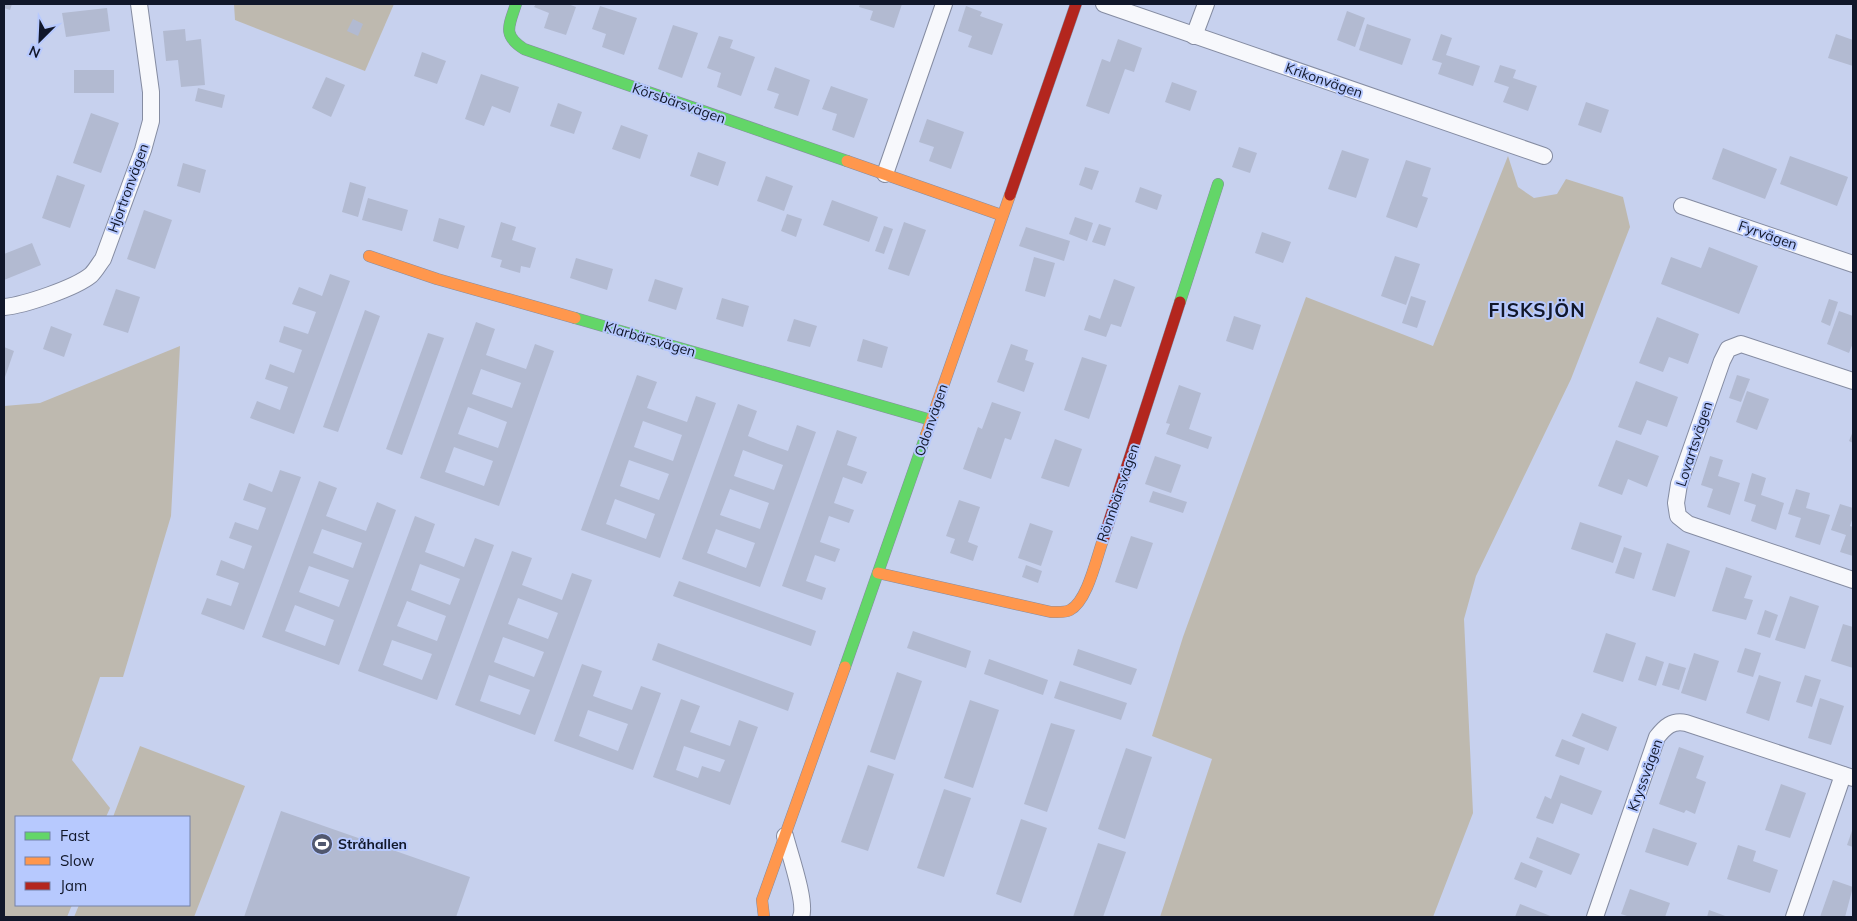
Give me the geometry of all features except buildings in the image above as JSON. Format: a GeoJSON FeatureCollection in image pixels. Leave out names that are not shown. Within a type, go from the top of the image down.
{"type":"FeatureCollection","features":[{"type":"Feature","properties":{"kind":"street","name":"Hjortronvägen"},"geometry":{"type":"LineString","coordinates":[[4,307],[16,306],[73,286],[91,274],[103,259],[143,150],[151,121],[151,92],[139,4]]}},
{"type":"Feature","properties":{"kind":"street","name":"Körsbärsvägen"},"geometry":{"type":"LineString","coordinates":[[516,4],[508,29],[513,42],[524,49],[1002,215]]}},
{"type":"Feature","properties":{"kind":"street"},"geometry":{"type":"LineString","coordinates":[[885,174],[944,4]]}},
{"type":"Feature","properties":{"kind":"street","name":"Odonvägen"},"geometry":{"type":"LineString","coordinates":[[764,917],[762,900],[1076,4]]}},
{"type":"Feature","properties":{"kind":"street","name":"Krikonvägen"},"geometry":{"type":"LineString","coordinates":[[1104,4],[1544,156]]}},
{"type":"Feature","properties":{"kind":"street"},"geometry":{"type":"LineString","coordinates":[[1194,36],[1206,4]]}},
{"type":"Feature","properties":{"kind":"street","name":"Rönnbärsvägen"},"geometry":{"type":"LineString","coordinates":[[878,573],[1051,612],[1063,613],[1075,608],[1084,595],[1146,410],[1218,184]]}},
{"type":"Feature","properties":{"kind":"street","name":"Fyrvägen"},"geometry":{"type":"LineString","coordinates":[[1682,206],[1853,264]]}},
{"type":"Feature","properties":{"kind":"street","name":"Klarbärsvägen"},"geometry":{"type":"LineString","coordinates":[[369,256],[437,278],[931,420]]}},
{"type":"Feature","properties":{"kind":"street","name":"Lovartsvägen"},"geometry":{"type":"LineString","coordinates":[[1853,381],[1740,344],[1728,349],[1685,466],[1679,484],[1676,503],[1678,516],[1688,524],[1853,580]]}},
{"type":"Feature","properties":{"kind":"street","name":"Kryssvägen"},"geometry":{"type":"LineString","coordinates":[[1595,917],[1657,737],[1667,725],[1678,721],[1848,777],[1794,917]]}},
{"type":"Feature","properties":{"kind":"street"},"geometry":{"type":"LineString","coordinates":[[785,836],[802,900],[802,913],[800,917]]}},
{"type":"Feature","properties":{"kind":"shaded area"},"geometry":{"type":"Polygon","coordinates":[[[234,4],[394,4],[365,71],[235,20],[234,4]]]}},
{"type":"Feature","properties":{"kind":"shaded area"},"geometry":{"type":"Polygon","coordinates":[[[1508,156],[1518,187],[1534,198],[1557,194],[1566,179],[1623,197],[1630,227],[1571,379],[1476,576],[1464,619],[1473,813],[1433,917],[1160,917],[1212,759],[1152,736],[1183,637],[1306,297],[1433,346],[1508,156]]]}},
{"type":"Feature","properties":{"kind":"shaded area"},"geometry":{"type":"Polygon","coordinates":[[[180,346],[171,516],[123,677],[100,677],[72,760],[110,808],[106,816],[15,816],[15,906],[72,906],[67,917],[4,917],[4,406],[40,403],[180,346]]]}},
{"type":"Feature","properties":{"kind":"shaded area"},"geometry":{"type":"Polygon","coordinates":[[[140,746],[245,786],[194,917],[74,917],[79,906],[190,906],[190,816],[113,816],[140,746]]]}},
{"type":"Feature","properties":{"kind":"traffic: fast"},"geometry":{"type":"LineString","coordinates":[[516,4],[509,30],[512,39],[524,49],[847,161]]}},
{"type":"Feature","properties":{"kind":"traffic: fast"},"geometry":{"type":"LineString","coordinates":[[1180,302],[1218,184]]}},
{"type":"Feature","properties":{"kind":"traffic: fast"},"geometry":{"type":"LineString","coordinates":[[575,318],[931,420]]}},
{"type":"Feature","properties":{"kind":"traffic: fast"},"geometry":{"type":"LineString","coordinates":[[845,667],[926,435]]}},
{"type":"Feature","properties":{"kind":"traffic: slow"},"geometry":{"type":"LineString","coordinates":[[847,161],[1001,215]]}},
{"type":"Feature","properties":{"kind":"traffic: slow"},"geometry":{"type":"LineString","coordinates":[[926,435],[1010,195]]}},
{"type":"Feature","properties":{"kind":"traffic: slow"},"geometry":{"type":"LineString","coordinates":[[369,256],[437,279],[575,318]]}},
{"type":"Feature","properties":{"kind":"traffic: slow"},"geometry":{"type":"LineString","coordinates":[[878,573],[1051,612],[1065,612],[1076,605],[1087,588],[1104,537]]}},
{"type":"Feature","properties":{"kind":"traffic: slow"},"geometry":{"type":"LineString","coordinates":[[764,917],[762,900],[845,667]]}},
{"type":"Feature","properties":{"kind":"traffic: jam"},"geometry":{"type":"LineString","coordinates":[[1010,195],[1076,4]]}},
{"type":"Feature","properties":{"kind":"traffic: jam"},"geometry":{"type":"LineString","coordinates":[[1104,537],[1180,302]]}},
{"type":"Feature","properties":{"kind":"place","name":"Stråhallen"},"geometry":{"type":"Point","coordinates":[322,844]}},
{"type":"Feature","properties":{"kind":"district","name":"FISKSJÖN"},"geometry":{"type":"Point","coordinates":[1537,310]}}]}
